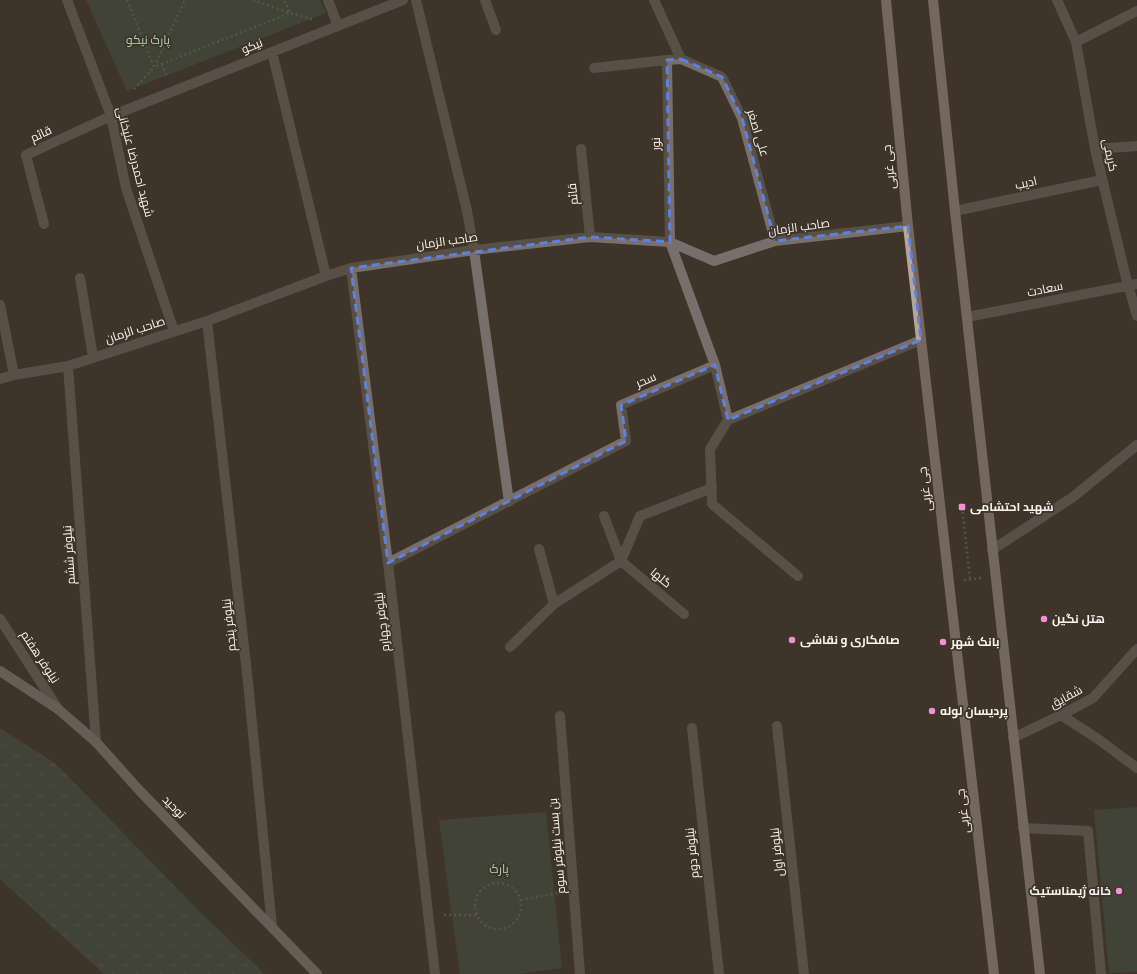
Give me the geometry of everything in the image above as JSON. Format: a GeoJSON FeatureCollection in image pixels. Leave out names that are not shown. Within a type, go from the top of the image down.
{"type":"FeatureCollection","features":[{"type":"Feature","properties":{"kind":"main road","name":"جی غربی"},"geometry":{"type":"LineString","coordinates":[[886,0],[908,226],[994,974]]}},
{"type":"Feature","properties":{"kind":"main road"},"geometry":{"type":"LineString","coordinates":[[933,0],[992,550],[1040,974]]}},
{"type":"Feature","properties":{"kind":"main road","name":"توحید"},"geometry":{"type":"LineString","coordinates":[[0,671],[58,709],[96,742],[139,790],[317,974]]}},
{"type":"Feature","properties":{"kind":"street","name":"شهید احمدرضا علیخانی"},"geometry":{"type":"LineString","coordinates":[[67,0],[110,116],[126,188],[174,331]]}},
{"type":"Feature","properties":{"kind":"street"},"geometry":{"type":"LineString","coordinates":[[328,0],[338,26]]}},
{"type":"Feature","properties":{"kind":"street","name":"نیکو"},"geometry":{"type":"LineString","coordinates":[[110,116],[402,0]]}},
{"type":"Feature","properties":{"kind":"street"},"geometry":{"type":"LineString","coordinates":[[416,0],[467,211],[474,250],[509,502]]}},
{"type":"Feature","properties":{"kind":"street"},"geometry":{"type":"LineString","coordinates":[[485,0],[496,30]]}},
{"type":"Feature","properties":{"kind":"street"},"geometry":{"type":"LineString","coordinates":[[594,68],[681,59],[654,0]]}},
{"type":"Feature","properties":{"kind":"street","name":"کریمی"},"geometry":{"type":"LineString","coordinates":[[1057,0],[1076,42],[1095,149],[1102,180],[1133,285],[1137,316]]}},
{"type":"Feature","properties":{"kind":"street"},"geometry":{"type":"LineString","coordinates":[[1076,42],[1137,11]]}},
{"type":"Feature","properties":{"kind":"street"},"geometry":{"type":"LineString","coordinates":[[272,52],[326,276]]}},
{"type":"Feature","properties":{"kind":"street","name":"علی اصغر"},"geometry":{"type":"LineString","coordinates":[[681,59],[722,77],[742,118],[776,241]]}},
{"type":"Feature","properties":{"kind":"street","name":"نور"},"geometry":{"type":"LineString","coordinates":[[667,60],[670,242],[715,365]]}},
{"type":"Feature","properties":{"kind":"street","name":"قائم"},"geometry":{"type":"LineString","coordinates":[[44,224],[26,155],[110,116]]}},
{"type":"Feature","properties":{"kind":"street"},"geometry":{"type":"LineString","coordinates":[[1095,149],[1137,146]]}},
{"type":"Feature","properties":{"kind":"street","name":"قائم"},"geometry":{"type":"LineString","coordinates":[[581,149],[590,237]]}},
{"type":"Feature","properties":{"kind":"street","name":"ادیب"},"geometry":{"type":"LineString","coordinates":[[955,211],[1102,180]]}},
{"type":"Feature","properties":{"kind":"street","name":"صاحب الزمان"},"geometry":{"type":"LineString","coordinates":[[0,379],[14,375],[68,366],[207,321],[351,268],[474,250],[590,237],[670,242],[714,261],[776,241],[908,226]]}},
{"type":"Feature","properties":{"kind":"street","name":"نیلوفر چهارم"},"geometry":{"type":"LineString","coordinates":[[351,268],[388,563],[436,974]]}},
{"type":"Feature","properties":{"kind":"street"},"geometry":{"type":"LineString","coordinates":[[80,278],[93,357]]}},
{"type":"Feature","properties":{"kind":"street","name":"سعادت"},"geometry":{"type":"LineString","coordinates":[[967,317],[1133,285]]}},
{"type":"Feature","properties":{"kind":"street"},"geometry":{"type":"LineString","coordinates":[[0,305],[14,375]]}},
{"type":"Feature","properties":{"kind":"street","name":"نیلوفر پنجم"},"geometry":{"type":"LineString","coordinates":[[207,321],[248,682],[272,927]]}},
{"type":"Feature","properties":{"kind":"street"},"geometry":{"type":"LineString","coordinates":[[798,576],[712,504],[710,449],[728,420],[921,340]]}},
{"type":"Feature","properties":{"kind":"street"},"geometry":{"type":"LineString","coordinates":[[715,365],[728,420]]}},
{"type":"Feature","properties":{"kind":"street","name":"سحر"},"geometry":{"type":"LineString","coordinates":[[388,563],[626,441],[621,405],[715,365]]}},
{"type":"Feature","properties":{"kind":"street","name":"نیلوفر ششم"},"geometry":{"type":"LineString","coordinates":[[68,366],[96,742]]}},
{"type":"Feature","properties":{"kind":"street"},"geometry":{"type":"LineString","coordinates":[[992,550],[1073,497],[1137,445]]}},
{"type":"Feature","properties":{"kind":"street"},"geometry":{"type":"LineString","coordinates":[[510,647],[554,604],[621,561],[640,516],[712,488]]}},
{"type":"Feature","properties":{"kind":"street"},"geometry":{"type":"LineString","coordinates":[[604,516],[621,561]]}},
{"type":"Feature","properties":{"kind":"street"},"geometry":{"type":"LineString","coordinates":[[539,549],[554,604]]}},
{"type":"Feature","properties":{"kind":"street","name":"گلها"},"geometry":{"type":"LineString","coordinates":[[621,561],[684,614]]}},
{"type":"Feature","properties":{"kind":"street","name":"نیلوفر هفتم"},"geometry":{"type":"LineString","coordinates":[[0,619],[58,709]]}},
{"type":"Feature","properties":{"kind":"street","name":"شقایق"},"geometry":{"type":"LineString","coordinates":[[1013,738],[1062,715],[1093,698],[1137,649]]}},
{"type":"Feature","properties":{"kind":"street"},"geometry":{"type":"LineString","coordinates":[[1062,715],[1137,768]]}},
{"type":"Feature","properties":{"kind":"street","name":"بن بست نیلوفر سوم"},"geometry":{"type":"LineString","coordinates":[[560,716],[580,974]]}},
{"type":"Feature","properties":{"kind":"street","name":"نیلوفر اول"},"geometry":{"type":"LineString","coordinates":[[777,726],[804,974]]}},
{"type":"Feature","properties":{"kind":"street","name":"نیلوفر دوم"},"geometry":{"type":"LineString","coordinates":[[692,728],[719,974]]}},
{"type":"Feature","properties":{"kind":"street"},"geometry":{"type":"LineString","coordinates":[[1023,828],[1088,831],[1101,974]]}},
{"type":"Feature","properties":{"kind":"path"},"geometry":{"type":"LineString","coordinates":[[127,0],[154,67]]}},
{"type":"Feature","properties":{"kind":"path"},"geometry":{"type":"LineString","coordinates":[[130,95],[154,67],[184,0]]}},
{"type":"Feature","properties":{"kind":"path"},"geometry":{"type":"LineString","coordinates":[[253,0],[290,13],[338,26]]}},
{"type":"Feature","properties":{"kind":"path"},"geometry":{"type":"LineString","coordinates":[[284,0],[290,13]]}},
{"type":"Feature","properties":{"kind":"path"},"geometry":{"type":"LineString","coordinates":[[154,67],[290,13]]}},
{"type":"Feature","properties":{"kind":"path"},"geometry":{"type":"LineString","coordinates":[[962,507],[970,579]]}},
{"type":"Feature","properties":{"kind":"path"},"geometry":{"type":"LineString","coordinates":[[949,580],[996,577]]}},
{"type":"Feature","properties":{"kind":"path"},"geometry":{"type":"LineString","coordinates":[[490,884],[506,884],[518,893],[522,907],[520,915],[510,926],[502,929],[487,927],[481,922],[477,915],[475,908],[476,900],[479,893],[490,884]]}},
{"type":"Feature","properties":{"kind":"path"},"geometry":{"type":"LineString","coordinates":[[521,900],[574,891]]}},
{"type":"Feature","properties":{"kind":"path"},"geometry":{"type":"LineString","coordinates":[[429,915],[477,915]]}},
{"type":"Feature","properties":{"kind":"highlighted area"},"geometry":{"type":"Polygon","coordinates":[[[681,59],[722,77],[742,118],[775,241],[908,226],[921,340],[728,420],[715,365],[621,405],[626,441],[388,563],[351,268],[590,237],[670,242],[667,60],[681,59]]]}},
{"type":"Feature","properties":{"kind":"green space","name":"پارک نیکو"},"geometry":{"type":"Polygon","coordinates":[[[86,0],[320,0],[326,13],[127,91],[86,0]]]}},
{"type":"Feature","properties":{"kind":"green space"},"geometry":{"type":"Polygon","coordinates":[[[0,728],[56,764],[198,910],[265,974],[104,974],[0,879],[0,728]]]}},
{"type":"Feature","properties":{"kind":"green space","name":"خانه ژیمناستیک"},"geometry":{"type":"Polygon","coordinates":[[[1137,807],[1137,972],[1109,973],[1094,810],[1137,807]]]}},
{"type":"Feature","properties":{"kind":"green space","name":"پارک"},"geometry":{"type":"Polygon","coordinates":[[[546,812],[562,968],[519,974],[460,974],[439,820],[546,812]]]}},
{"type":"Feature","properties":{"kind":"place","name":"شهید احتشامی"},"geometry":{"type":"Point","coordinates":[962,507]}},
{"type":"Feature","properties":{"kind":"place","name":"هتل نگین"},"geometry":{"type":"Point","coordinates":[1044,619]}},
{"type":"Feature","properties":{"kind":"place","name":"صافکاری و نقاشی"},"geometry":{"type":"Point","coordinates":[792,640]}},
{"type":"Feature","properties":{"kind":"place","name":"بانک شهر"},"geometry":{"type":"Point","coordinates":[943,642]}},
{"type":"Feature","properties":{"kind":"place","name":"پردیسان لوله"},"geometry":{"type":"Point","coordinates":[932,711]}},
{"type":"Feature","properties":{"kind":"place","name":"خانه ژیمناستیک"},"geometry":{"type":"Point","coordinates":[1119,891]}}]}
